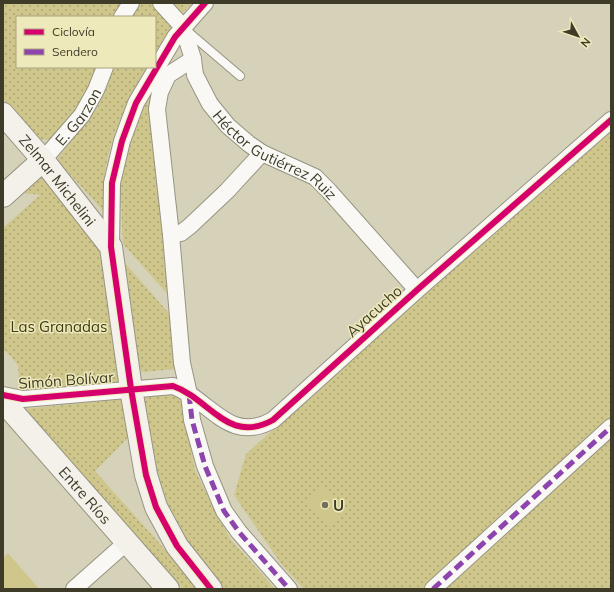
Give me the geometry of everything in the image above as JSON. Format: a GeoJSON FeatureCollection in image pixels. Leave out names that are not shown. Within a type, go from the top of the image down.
{"type":"FeatureCollection","features":[{"type":"Feature","properties":{"kind":"street"},"geometry":{"type":"LineString","coordinates":[[123,16],[131,3]]}},
{"type":"Feature","properties":{"kind":"street","name":"Héctor Gutiérrez Ruiz"},"geometry":{"type":"LineString","coordinates":[[161,3],[183,27],[193,59],[195,74],[210,104],[228,126],[262,153],[315,177],[417,290]]}},
{"type":"Feature","properties":{"kind":"street"},"geometry":{"type":"LineString","coordinates":[[205,3],[175,37],[136,103],[122,141],[112,183],[112,247],[131,389],[146,474],[156,507],[177,546],[211,589]]}},
{"type":"Feature","properties":{"kind":"street"},"geometry":{"type":"LineString","coordinates":[[193,59],[168,75],[160,92],[157,109],[171,235],[182,363],[190,394],[192,420],[205,466],[224,511],[238,532],[289,589]]}},
{"type":"Feature","properties":{"kind":"street","name":"E. Garzon"},"geometry":{"type":"LineString","coordinates":[[43,160],[82,115],[96,90],[104,68]]}},
{"type":"Feature","properties":{"kind":"street","name":"Zelmar Michelini"},"geometry":{"type":"LineString","coordinates":[[3,114],[43,160],[112,247]]}},
{"type":"Feature","properties":{"kind":"street","name":"Ayacucho"},"geometry":{"type":"LineString","coordinates":[[131,389],[173,386],[190,394],[224,421],[235,425],[249,427],[263,425],[273,420],[417,290],[611,120]]}},
{"type":"Feature","properties":{"kind":"street"},"geometry":{"type":"LineString","coordinates":[[171,235],[181,233],[190,226],[227,192],[262,153]]}},
{"type":"Feature","properties":{"kind":"street"},"geometry":{"type":"LineString","coordinates":[[3,196],[43,160]]}},
{"type":"Feature","properties":{"kind":"street","name":"Simón Bolívar"},"geometry":{"type":"LineString","coordinates":[[3,395],[23,399],[131,389]]}},
{"type":"Feature","properties":{"kind":"street","name":"Entre Ríos"},"geometry":{"type":"LineString","coordinates":[[3,401],[168,589]]}},
{"type":"Feature","properties":{"kind":"street"},"geometry":{"type":"LineString","coordinates":[[433,589],[611,427]]}},
{"type":"Feature","properties":{"kind":"street"},"geometry":{"type":"LineString","coordinates":[[74,589],[127,542]]}},
{"type":"Feature","properties":{"kind":"lane"},"geometry":{"type":"LineString","coordinates":[[183,27],[240,76]]}},
{"type":"Feature","properties":{"kind":"green space"},"geometry":{"type":"Polygon","coordinates":[[[3,3],[121,3],[114,16],[16,16],[16,68],[96,68],[87,92],[75,110],[51,139],[39,139],[3,99],[3,3]]]}},
{"type":"Feature","properties":{"kind":"green space"},"geometry":{"type":"Polygon","coordinates":[[[138,3],[151,3],[172,27],[156,51],[156,16],[131,16],[138,3]]]}},
{"type":"Feature","properties":{"kind":"green space"},"geometry":{"type":"Polygon","coordinates":[[[170,3],[192,3],[181,15],[170,3]]]}},
{"type":"Feature","properties":{"kind":"green space"},"geometry":{"type":"Polygon","coordinates":[[[111,68],[146,68],[117,127],[109,153],[104,183],[104,212],[60,163],[58,158],[97,108],[107,87],[111,68]]]}},
{"type":"Feature","properties":{"kind":"green space"},"geometry":{"type":"Polygon","coordinates":[[[152,90],[171,298],[123,244],[121,194],[122,173],[129,145],[139,116],[152,90]]]}},
{"type":"Feature","properties":{"kind":"green space"},"geometry":{"type":"Polygon","coordinates":[[[611,128],[611,589],[304,589],[282,565],[234,495],[246,454],[611,128]]]}},
{"type":"Feature","properties":{"kind":"green space","name":"Las Granadas"},"geometry":{"type":"Polygon","coordinates":[[[43,175],[105,247],[119,382],[26,391],[19,383],[18,365],[3,348],[3,228],[40,195],[23,193],[43,175]]]}},
{"type":"Feature","properties":{"kind":"green space"},"geometry":{"type":"Polygon","coordinates":[[[124,262],[173,318],[177,368],[175,369],[143,372],[139,370],[124,262]]]}},
{"type":"Feature","properties":{"kind":"green space"},"geometry":{"type":"Polygon","coordinates":[[[175,396],[182,401],[195,470],[214,509],[231,540],[275,589],[222,589],[182,543],[149,453],[142,399],[144,397],[175,396]]]}},
{"type":"Feature","properties":{"kind":"green space"},"geometry":{"type":"Polygon","coordinates":[[[124,399],[129,432],[126,440],[95,471],[200,589],[183,589],[23,409],[124,399]]]}},
{"type":"Feature","properties":{"kind":"green space","name":"U"},"geometry":{"type":"Polygon","coordinates":[[[319,487],[345,506],[331,524],[305,504],[319,487]]]}},
{"type":"Feature","properties":{"kind":"green space"},"geometry":{"type":"Polygon","coordinates":[[[8,553],[39,589],[3,589],[3,558],[8,553]]]}},
{"type":"Feature","properties":{"kind":"marked path"},"geometry":{"type":"LineString","coordinates":[[189,394],[192,420],[205,466],[224,511],[239,532],[289,589]]}},
{"type":"Feature","properties":{"kind":"marked path"},"geometry":{"type":"LineString","coordinates":[[433,589],[611,427]]}},
{"type":"Feature","properties":{"kind":"cycle path"},"geometry":{"type":"LineString","coordinates":[[205,3],[175,37],[136,103],[122,141],[112,183],[111,247],[131,389],[146,475],[156,507],[177,546],[211,589]]}},
{"type":"Feature","properties":{"kind":"cycle path"},"geometry":{"type":"LineString","coordinates":[[3,395],[23,399],[173,386],[186,392],[231,424],[244,427],[257,426],[273,420],[417,290],[611,120]]}},
{"type":"Feature","properties":{"kind":"place","name":"U"},"geometry":{"type":"Point","coordinates":[325,505]}}]}
